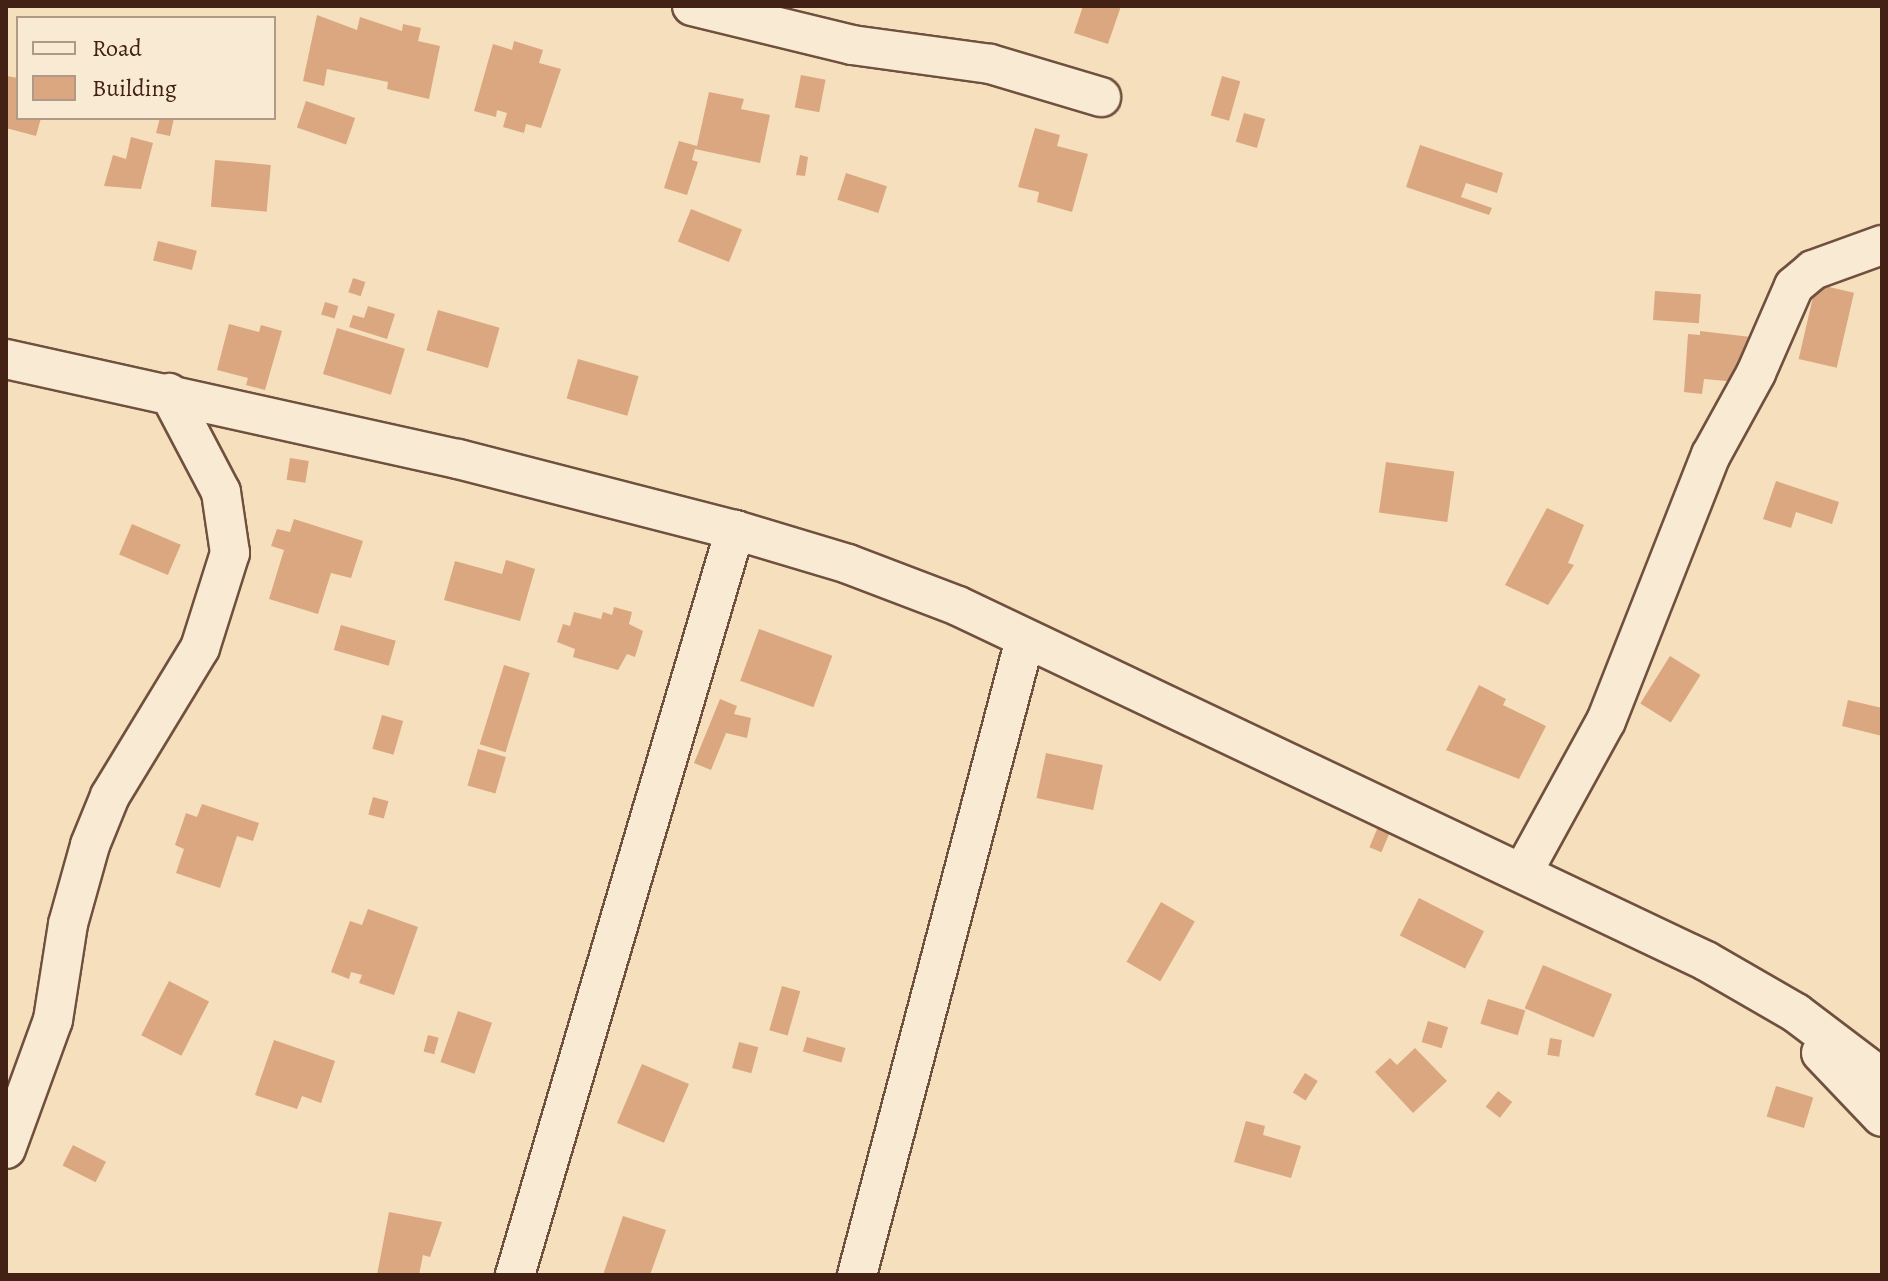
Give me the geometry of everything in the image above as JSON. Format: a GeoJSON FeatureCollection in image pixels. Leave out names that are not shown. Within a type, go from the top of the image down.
{"type":"FeatureCollection","features":[{"type":"Feature","properties":{"kind":"street"},"geometry":{"type":"LineString","coordinates":[[692,6],[852,45],[990,64],[1101,97]]}},
{"type":"Feature","properties":{"kind":"street"},"geometry":{"type":"LineString","coordinates":[[1524,870],[1606,721],[1711,455],[1756,373],[1794,286],[1813,270],[1882,245]]}},
{"type":"Feature","properties":{"kind":"street"},"geometry":{"type":"LineString","coordinates":[[6,359],[169,393],[735,530],[848,564],[958,606],[1524,870],[1706,961],[1796,1013],[1882,1078]]}},
{"type":"Feature","properties":{"kind":"street"},"geometry":{"type":"LineString","coordinates":[[6,1149],[53,1020],[68,924],[90,845],[110,796],[200,648],[230,553],[221,492],[169,393]]}},
{"type":"Feature","properties":{"kind":"street"},"geometry":{"type":"LineString","coordinates":[[515,1275],[735,530]]}},
{"type":"Feature","properties":{"kind":"street"},"geometry":{"type":"LineString","coordinates":[[857,1275],[1025,639]]}},
{"type":"Feature","properties":{"kind":"street"},"geometry":{"type":"LineString","coordinates":[[1796,1013],[1820,1052],[1882,1117]]}},
{"type":"Feature","properties":{"kind":"building"},"geometry":{"type":"Polygon","coordinates":[[[1083,6],[1121,6],[1108,44],[1074,33],[1083,6]]]}},
{"type":"Feature","properties":{"kind":"building"},"geometry":{"type":"Polygon","coordinates":[[[317,15],[357,30],[360,17],[402,31],[403,24],[421,28],[418,41],[440,46],[429,99],[387,89],[388,82],[327,69],[324,86],[303,81],[317,15]]]}},
{"type":"Feature","properties":{"kind":"building"},"geometry":{"type":"Polygon","coordinates":[[[514,41],[543,50],[539,63],[561,69],[541,128],[526,124],[524,133],[503,127],[507,113],[497,110],[496,117],[474,111],[493,44],[512,50],[514,41]]]}},
{"type":"Feature","properties":{"kind":"building"},"geometry":{"type":"Polygon","coordinates":[[[801,75],[826,80],[819,112],[795,107],[801,75]]]}},
{"type":"Feature","properties":{"kind":"building"},"geometry":{"type":"Polygon","coordinates":[[[7,76],[16,78],[16,120],[40,120],[36,136],[6,128],[7,76]]]}},
{"type":"Feature","properties":{"kind":"building"},"geometry":{"type":"Polygon","coordinates":[[[1222,76],[1240,81],[1229,121],[1211,115],[1222,76]]]}},
{"type":"Feature","properties":{"kind":"building"},"geometry":{"type":"Polygon","coordinates":[[[709,92],[744,99],[741,109],[770,115],[760,163],[695,149],[692,160],[698,162],[687,195],[664,188],[679,141],[697,146],[709,92]]]}},
{"type":"Feature","properties":{"kind":"building"},"geometry":{"type":"Polygon","coordinates":[[[306,101],[355,118],[346,144],[297,127],[306,101]]]}},
{"type":"Feature","properties":{"kind":"building"},"geometry":{"type":"Polygon","coordinates":[[[1244,113],[1265,119],[1257,148],[1236,142],[1244,113]]]}},
{"type":"Feature","properties":{"kind":"building"},"geometry":{"type":"Polygon","coordinates":[[[159,120],[174,120],[170,136],[156,133],[159,120]]]}},
{"type":"Feature","properties":{"kind":"building"},"geometry":{"type":"Polygon","coordinates":[[[1035,128],[1060,135],[1057,146],[1088,154],[1072,212],[1037,202],[1039,192],[1018,187],[1035,128]]]}},
{"type":"Feature","properties":{"kind":"building"},"geometry":{"type":"Polygon","coordinates":[[[131,137],[153,143],[141,189],[104,186],[113,155],[126,159],[131,137]]]}},
{"type":"Feature","properties":{"kind":"building"},"geometry":{"type":"Polygon","coordinates":[[[1420,145],[1503,173],[1497,193],[1466,183],[1461,197],[1492,208],[1489,215],[1406,187],[1420,145]]]}},
{"type":"Feature","properties":{"kind":"building"},"geometry":{"type":"Polygon","coordinates":[[[800,155],[808,157],[805,176],[796,175],[800,155]]]}},
{"type":"Feature","properties":{"kind":"building"},"geometry":{"type":"Polygon","coordinates":[[[215,160],[271,165],[267,212],[211,207],[215,160]]]}},
{"type":"Feature","properties":{"kind":"building"},"geometry":{"type":"Polygon","coordinates":[[[846,173],[887,186],[878,213],[837,200],[846,173]]]}},
{"type":"Feature","properties":{"kind":"building"},"geometry":{"type":"Polygon","coordinates":[[[691,209],[742,230],[729,262],[678,241],[691,209]]]}},
{"type":"Feature","properties":{"kind":"building"},"geometry":{"type":"Polygon","coordinates":[[[158,241],[197,251],[192,270],[153,260],[158,241]]]}},
{"type":"Feature","properties":{"kind":"building"},"geometry":{"type":"Polygon","coordinates":[[[353,278],[365,282],[361,296],[348,292],[353,278]]]}},
{"type":"Feature","properties":{"kind":"building"},"geometry":{"type":"Polygon","coordinates":[[[1816,284],[1854,293],[1837,368],[1799,359],[1816,284]]]}},
{"type":"Feature","properties":{"kind":"building"},"geometry":{"type":"Polygon","coordinates":[[[1655,291],[1701,294],[1699,323],[1653,320],[1655,291]]]}},
{"type":"Feature","properties":{"kind":"building"},"geometry":{"type":"Polygon","coordinates":[[[325,302],[338,306],[335,319],[321,314],[325,302]]]}},
{"type":"Feature","properties":{"kind":"building"},"geometry":{"type":"Polygon","coordinates":[[[368,306],[395,314],[387,339],[349,327],[353,315],[364,318],[368,306]]]}},
{"type":"Feature","properties":{"kind":"building"},"geometry":{"type":"Polygon","coordinates":[[[438,310],[500,328],[488,368],[426,350],[438,310]]]}},
{"type":"Feature","properties":{"kind":"building"},"geometry":{"type":"Polygon","coordinates":[[[229,324],[259,332],[261,325],[282,331],[265,390],[246,385],[248,378],[217,370],[229,324]]]}},
{"type":"Feature","properties":{"kind":"building"},"geometry":{"type":"Polygon","coordinates":[[[337,328],[405,349],[391,395],[323,374],[337,328]]]}},
{"type":"Feature","properties":{"kind":"building"},"geometry":{"type":"Polygon","coordinates":[[[1700,331],[1751,337],[1748,383],[1704,379],[1702,394],[1684,392],[1688,334],[1700,335],[1700,331]]]}},
{"type":"Feature","properties":{"kind":"building"},"geometry":{"type":"Polygon","coordinates":[[[578,359],[639,376],[627,416],[567,398],[578,359]]]}},
{"type":"Feature","properties":{"kind":"building"},"geometry":{"type":"Polygon","coordinates":[[[290,458],[309,461],[305,483],[287,480],[290,458]]]}},
{"type":"Feature","properties":{"kind":"building"},"geometry":{"type":"Polygon","coordinates":[[[1386,462],[1454,472],[1447,522],[1379,513],[1386,462]]]}},
{"type":"Feature","properties":{"kind":"building"},"geometry":{"type":"Polygon","coordinates":[[[1776,481],[1839,502],[1832,524],[1796,512],[1791,528],[1763,519],[1776,481]]]}},
{"type":"Feature","properties":{"kind":"building"},"geometry":{"type":"Polygon","coordinates":[[[1547,508],[1584,525],[1568,563],[1574,565],[1548,605],[1505,585],[1547,508]]]}},
{"type":"Feature","properties":{"kind":"building"},"geometry":{"type":"Polygon","coordinates":[[[294,519],[363,541],[351,578],[331,573],[318,614],[269,599],[284,550],[271,546],[277,529],[290,532],[294,519]]]}},
{"type":"Feature","properties":{"kind":"building"},"geometry":{"type":"Polygon","coordinates":[[[132,524],[181,545],[168,575],[119,554],[132,524]]]}},
{"type":"Feature","properties":{"kind":"building"},"geometry":{"type":"Polygon","coordinates":[[[506,560],[535,569],[520,621],[444,600],[455,561],[502,574],[506,560]]]}},
{"type":"Feature","properties":{"kind":"building"},"geometry":{"type":"Polygon","coordinates":[[[614,607],[632,612],[629,624],[643,631],[635,657],[627,654],[618,670],[573,657],[575,649],[557,642],[563,624],[570,626],[574,612],[601,619],[603,612],[612,615],[614,607]]]}},
{"type":"Feature","properties":{"kind":"building"},"geometry":{"type":"Polygon","coordinates":[[[341,625],[396,641],[389,666],[334,650],[341,625]]]}},
{"type":"Feature","properties":{"kind":"building"},"geometry":{"type":"Polygon","coordinates":[[[759,629],[832,656],[813,707],[740,681],[759,629]]]}},
{"type":"Feature","properties":{"kind":"building"},"geometry":{"type":"Polygon","coordinates":[[[1670,656],[1701,675],[1671,723],[1640,703],[1670,656]]]}},
{"type":"Feature","properties":{"kind":"building"},"geometry":{"type":"Polygon","coordinates":[[[504,665],[530,673],[506,752],[480,744],[504,665]]]}},
{"type":"Feature","properties":{"kind":"building"},"geometry":{"type":"Polygon","coordinates":[[[1479,685],[1506,699],[1503,705],[1546,726],[1519,779],[1446,750],[1479,685]]]}},
{"type":"Feature","properties":{"kind":"building"},"geometry":{"type":"Polygon","coordinates":[[[720,699],[737,706],[734,714],[751,718],[747,738],[726,733],[711,770],[694,763],[720,699]]]}},
{"type":"Feature","properties":{"kind":"building"},"geometry":{"type":"Polygon","coordinates":[[[1848,700],[1882,708],[1882,736],[1842,726],[1848,700]]]}},
{"type":"Feature","properties":{"kind":"building"},"geometry":{"type":"Polygon","coordinates":[[[382,715],[403,721],[394,755],[372,749],[382,715]]]}},
{"type":"Feature","properties":{"kind":"building"},"geometry":{"type":"Polygon","coordinates":[[[478,749],[506,757],[495,794],[468,786],[478,749]]]}},
{"type":"Feature","properties":{"kind":"building"},"geometry":{"type":"Polygon","coordinates":[[[1046,753],[1103,765],[1093,810],[1036,798],[1046,753]]]}},
{"type":"Feature","properties":{"kind":"building"},"geometry":{"type":"Polygon","coordinates":[[[373,797],[388,801],[384,819],[368,814],[373,797]]]}},
{"type":"Feature","properties":{"kind":"building"},"geometry":{"type":"Polygon","coordinates":[[[202,804],[259,823],[253,841],[237,836],[220,888],[176,873],[184,849],[175,845],[186,813],[197,817],[202,804]]]}},
{"type":"Feature","properties":{"kind":"building"},"geometry":{"type":"Polygon","coordinates":[[[1378,827],[1390,832],[1381,852],[1369,847],[1378,827]]]}},
{"type":"Feature","properties":{"kind":"building"},"geometry":{"type":"Polygon","coordinates":[[[1419,898],[1484,931],[1465,969],[1400,935],[1419,898]]]}},
{"type":"Feature","properties":{"kind":"building"},"geometry":{"type":"Polygon","coordinates":[[[1161,902],[1195,922],[1160,981],[1126,962],[1161,902]]]}},
{"type":"Feature","properties":{"kind":"building"},"geometry":{"type":"Polygon","coordinates":[[[368,909],[418,927],[394,995],[359,983],[362,975],[351,972],[349,979],[331,972],[350,921],[362,925],[368,909]]]}},
{"type":"Feature","properties":{"kind":"building"},"geometry":{"type":"Polygon","coordinates":[[[1543,965],[1612,994],[1594,1038],[1525,1008],[1543,965]]]}},
{"type":"Feature","properties":{"kind":"building"},"geometry":{"type":"Polygon","coordinates":[[[169,981],[209,1001],[181,1056],[141,1035],[169,981]]]}},
{"type":"Feature","properties":{"kind":"building"},"geometry":{"type":"Polygon","coordinates":[[[782,986],[800,991],[788,1035],[769,1030],[782,986]]]}},
{"type":"Feature","properties":{"kind":"building"},"geometry":{"type":"Polygon","coordinates":[[[1488,999],[1525,1010],[1518,1035],[1480,1024],[1488,999]]]}},
{"type":"Feature","properties":{"kind":"building"},"geometry":{"type":"Polygon","coordinates":[[[458,1011],[492,1023],[474,1074],[440,1062],[458,1011]]]}},
{"type":"Feature","properties":{"kind":"building"},"geometry":{"type":"Polygon","coordinates":[[[1428,1021],[1448,1027],[1442,1048],[1422,1042],[1428,1021]]]}},
{"type":"Feature","properties":{"kind":"building"},"geometry":{"type":"Polygon","coordinates":[[[428,1035],[439,1038],[434,1054],[424,1051],[428,1035]]]}},
{"type":"Feature","properties":{"kind":"building"},"geometry":{"type":"Polygon","coordinates":[[[807,1037],[845,1048],[841,1062],[803,1051],[807,1037]]]}},
{"type":"Feature","properties":{"kind":"building"},"geometry":{"type":"Polygon","coordinates":[[[1550,1038],[1562,1040],[1559,1057],[1547,1055],[1550,1038]]]}},
{"type":"Feature","properties":{"kind":"building"},"geometry":{"type":"Polygon","coordinates":[[[274,1040],[335,1061],[321,1103],[302,1096],[297,1109],[255,1095],[274,1040]]]}},
{"type":"Feature","properties":{"kind":"building"},"geometry":{"type":"Polygon","coordinates":[[[739,1042],[758,1047],[751,1073],[732,1068],[739,1042]]]}},
{"type":"Feature","properties":{"kind":"building"},"geometry":{"type":"Polygon","coordinates":[[[1415,1048],[1447,1081],[1413,1113],[1375,1072],[1390,1058],[1397,1065],[1415,1048]]]}},
{"type":"Feature","properties":{"kind":"building"},"geometry":{"type":"Polygon","coordinates":[[[642,1064],[689,1084],[664,1143],[617,1123],[642,1064]]]}},
{"type":"Feature","properties":{"kind":"building"},"geometry":{"type":"Polygon","coordinates":[[[1305,1073],[1318,1081],[1306,1100],[1293,1093],[1305,1073]]]}},
{"type":"Feature","properties":{"kind":"building"},"geometry":{"type":"Polygon","coordinates":[[[1776,1086],[1813,1097],[1804,1128],[1767,1117],[1776,1086]]]}},
{"type":"Feature","properties":{"kind":"building"},"geometry":{"type":"Polygon","coordinates":[[[1498,1091],[1512,1102],[1500,1118],[1486,1107],[1498,1091]]]}},
{"type":"Feature","properties":{"kind":"building"},"geometry":{"type":"Polygon","coordinates":[[[1246,1121],[1265,1126],[1263,1135],[1301,1146],[1291,1178],[1234,1162],[1246,1121]]]}},
{"type":"Feature","properties":{"kind":"building"},"geometry":{"type":"Polygon","coordinates":[[[73,1145],[106,1162],[96,1182],[63,1165],[73,1145]]]}},
{"type":"Feature","properties":{"kind":"building"},"geometry":{"type":"Polygon","coordinates":[[[389,1212],[442,1222],[430,1257],[423,1255],[419,1275],[377,1275],[389,1212]]]}},
{"type":"Feature","properties":{"kind":"building"},"geometry":{"type":"Polygon","coordinates":[[[623,1216],[666,1230],[650,1275],[603,1275],[623,1216]]]}}]}
